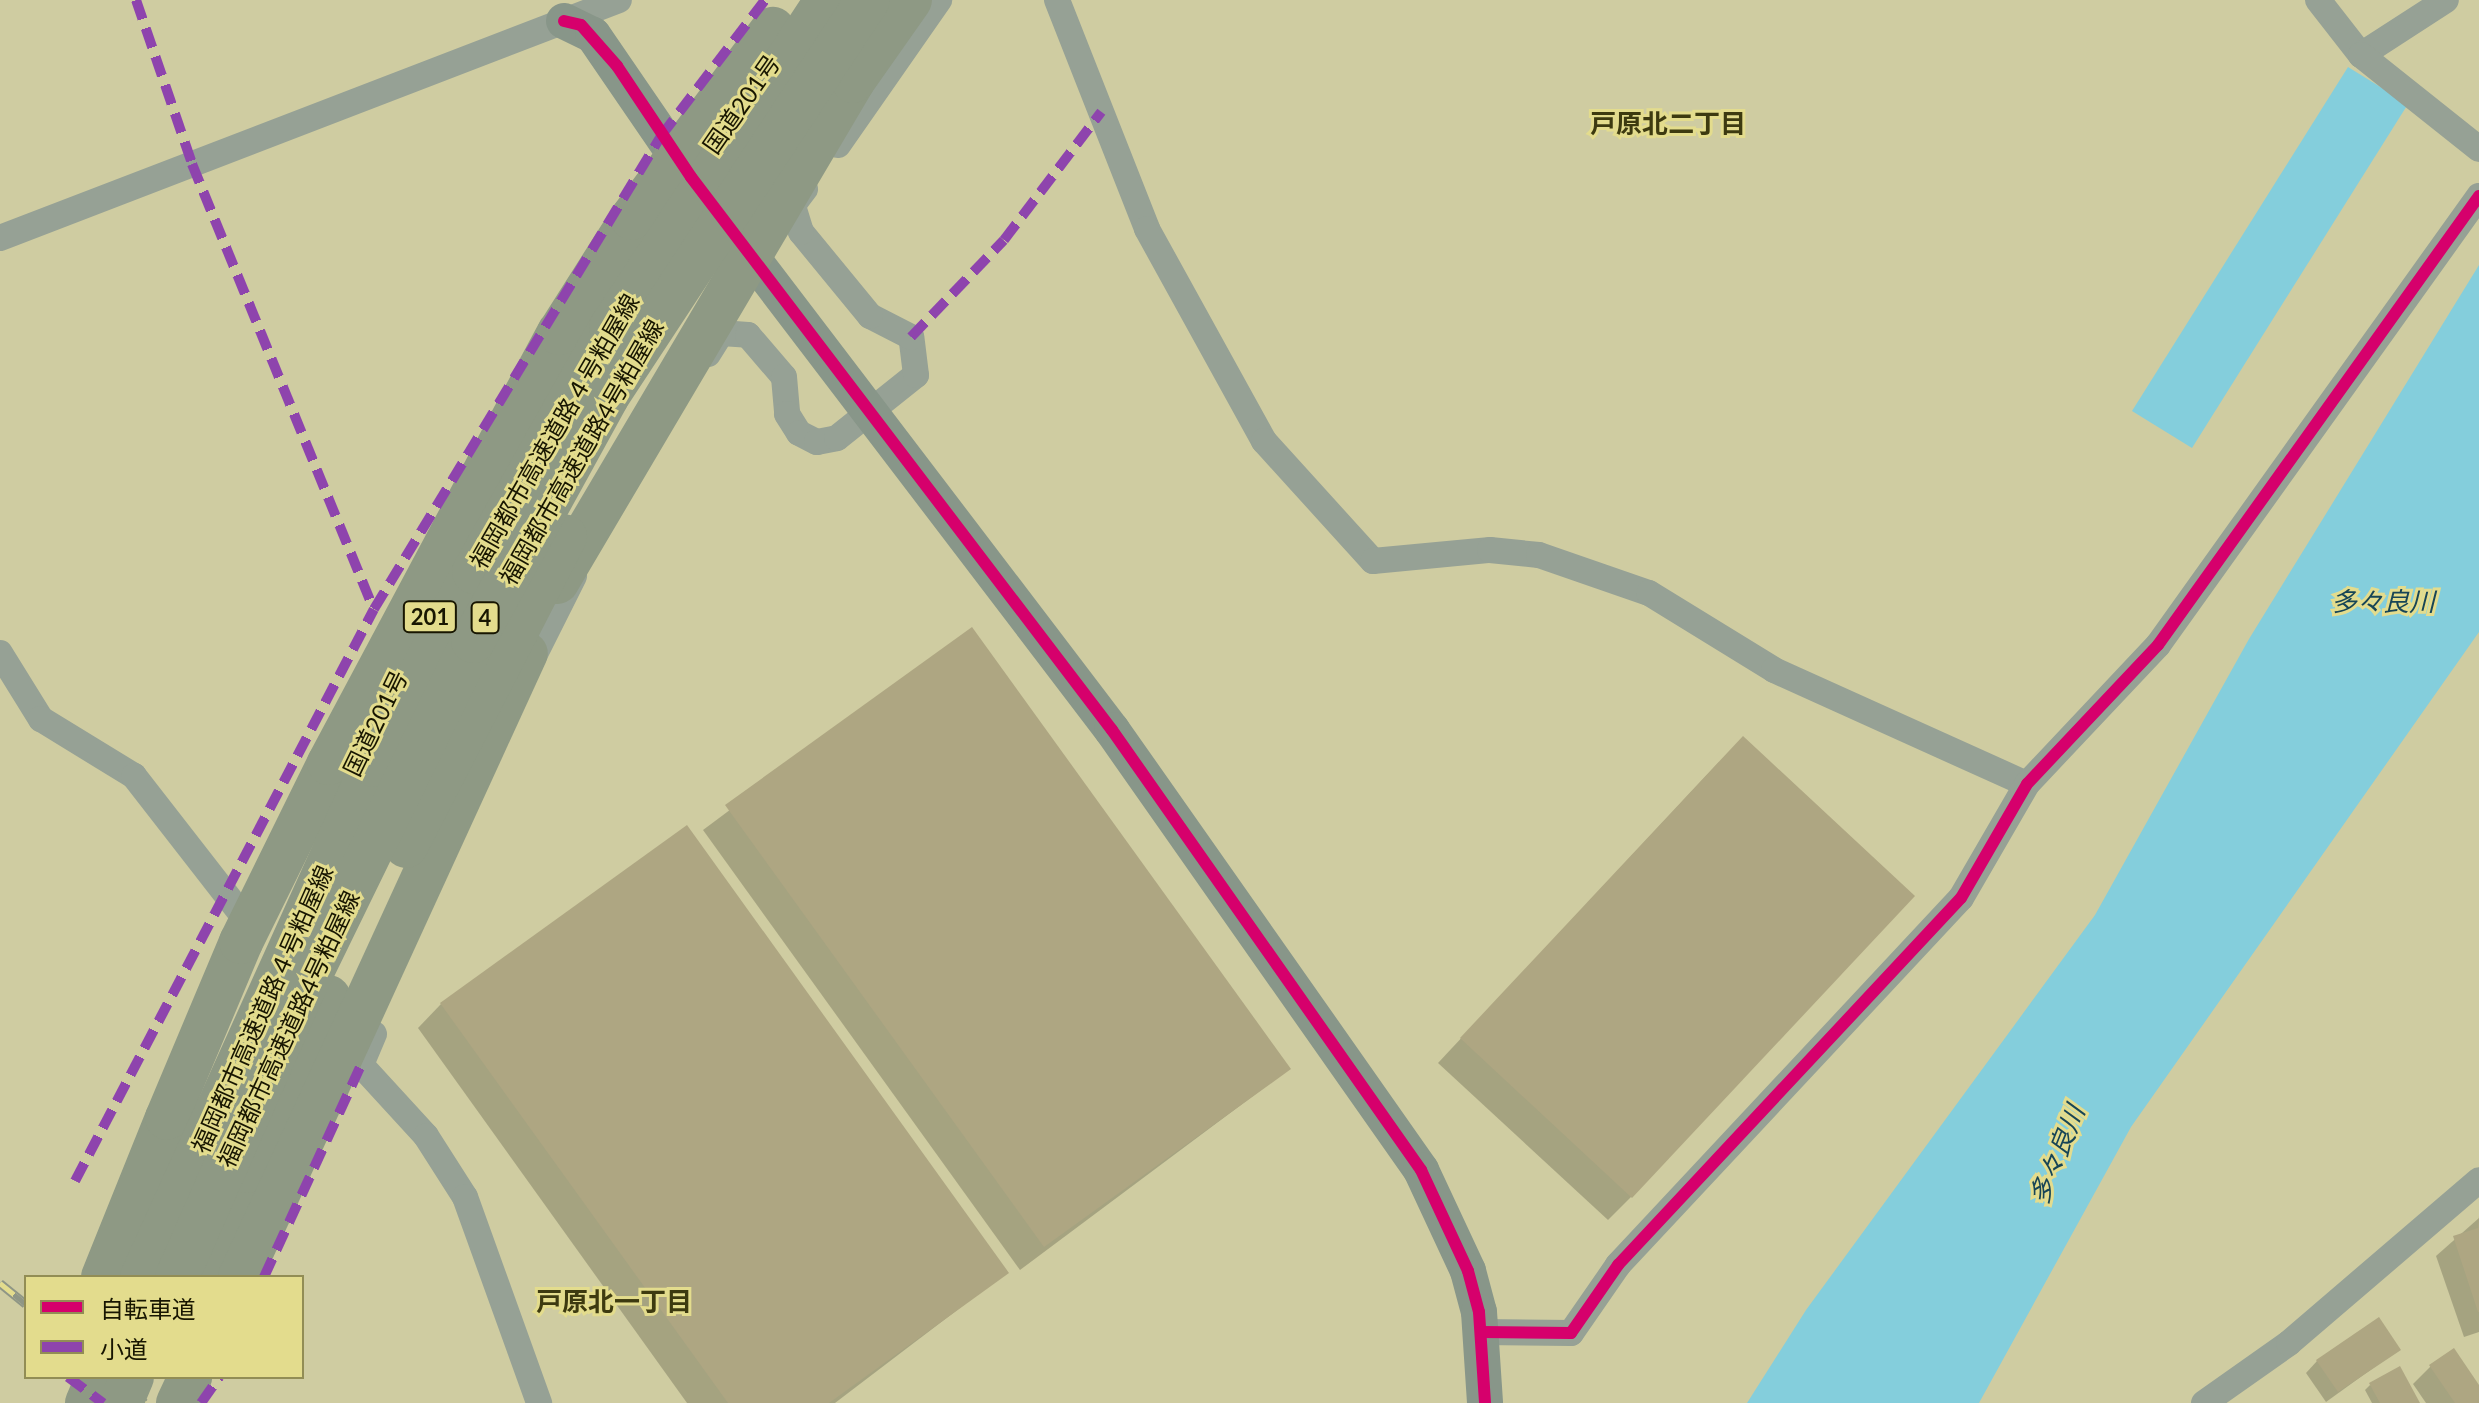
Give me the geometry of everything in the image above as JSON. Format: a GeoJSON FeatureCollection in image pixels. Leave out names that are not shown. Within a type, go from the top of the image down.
{"type":"FeatureCollection","features":[{"type":"Feature","properties":{"kind":"highway"},"geometry":{"type":"LineString","coordinates":[[104,1275],[241,942],[322,777],[559,333],[632,218],[794,0]]}},
{"type":"Feature","properties":{"kind":"highway","name":"国道201号"},"geometry":{"type":"LineString","coordinates":[[127,1275],[374,718],[605,308],[813,0]]}},
{"type":"Feature","properties":{"kind":"highway","name":"福岡都市高速道路４号粕屋線"},"geometry":{"type":"LineString","coordinates":[[143,1275],[367,780],[474,572],[611,327],[827,0]]}},
{"type":"Feature","properties":{"kind":"highway","name":"福岡都市高速道路4号粕屋線"},"geometry":{"type":"LineString","coordinates":[[178,1275],[303,990],[473,641],[607,397],[868,0]]}},
{"type":"Feature","properties":{"kind":"highway"},"geometry":{"type":"LineString","coordinates":[[221,1275],[247,1171],[329,997],[626,426],[887,0]]}},
{"type":"Feature","properties":{"kind":"highway"},"geometry":{"type":"LineString","coordinates":[[241,1275],[558,580],[749,254],[910,0]]}},
{"type":"Feature","properties":{"kind":"highway"},"geometry":{"type":"LineString","coordinates":[[71,1403],[80,1379]]}},
{"type":"Feature","properties":{"kind":"highway"},"geometry":{"type":"LineString","coordinates":[[87,1403],[97,1379]]}},
{"type":"Feature","properties":{"kind":"highway"},"geometry":{"type":"LineString","coordinates":[[121,1403],[131,1379]]}},
{"type":"Feature","properties":{"kind":"highway"},"geometry":{"type":"LineString","coordinates":[[178,1403],[189,1379]]}},
{"type":"Feature","properties":{"kind":"street"},"geometry":{"type":"LineString","coordinates":[[0,238],[619,0]]}},
{"type":"Feature","properties":{"kind":"street"},"geometry":{"type":"LineString","coordinates":[[539,1403],[465,1197],[426,1136],[361,1065],[552,611],[721,333],[748,335],[784,377],[787,414],[799,433],[817,442],[837,438],[871,414],[916,375],[919,357],[911,337],[870,316],[801,232],[793,205],[939,0]]}},
{"type":"Feature","properties":{"kind":"street"},"geometry":{"type":"LineString","coordinates":[[1057,0],[1147,229],[1264,441],[1373,561],[1490,550],[1539,555],[1649,593],[1774,670],[2027,784]]}},
{"type":"Feature","properties":{"kind":"street"},"geometry":{"type":"LineString","coordinates":[[2318,0],[2361,55],[2479,149]]}},
{"type":"Feature","properties":{"kind":"street"},"geometry":{"type":"LineString","coordinates":[[2361,55],[2446,0]]}},
{"type":"Feature","properties":{"kind":"street"},"geometry":{"type":"LineString","coordinates":[[564,21],[593,35],[691,177],[1112,730],[1421,1170],[1458,1239],[1482,1332],[1485,1403]]}},
{"type":"Feature","properties":{"kind":"street"},"geometry":{"type":"LineString","coordinates":[[1482,1332],[1571,1333],[1618,1265],[1961,898],[2027,784],[2158,645],[2479,196]]}},
{"type":"Feature","properties":{"kind":"street"},"geometry":{"type":"LineString","coordinates":[[0,653],[41,719],[134,776],[239,911]]}},
{"type":"Feature","properties":{"kind":"street"},"geometry":{"type":"LineString","coordinates":[[2204,1403],[2289,1343],[2479,1180]]}},
{"type":"Feature","properties":{"kind":"water"},"geometry":{"type":"Polygon","coordinates":[[[2348,67],[2408,104],[2192,448],[2132,411],[2348,67]]]}},
{"type":"Feature","properties":{"kind":"water","name":"多々良川"},"geometry":{"type":"Polygon","coordinates":[[[2479,265],[2479,632],[2131,1127],[1979,1403],[1747,1403],[1806,1310],[2095,915],[2249,639],[2479,265]]]}},
{"type":"Feature","properties":{"kind":"building"},"geometry":{"type":"Polygon","coordinates":[[[972,627],[1291,1069],[1044,1247],[725,805],[972,627]]]}},
{"type":"Feature","properties":{"kind":"building"},"geometry":{"type":"Polygon","coordinates":[[[1743,736],[1915,896],[1632,1198],[1460,1038],[1743,736]]]}},
{"type":"Feature","properties":{"kind":"building"},"geometry":{"type":"Polygon","coordinates":[[[687,825],[1009,1273],[829,1403],[728,1403],[440,1003],[687,825]]]}},
{"type":"Feature","properties":{"kind":"building"},"geometry":{"type":"Polygon","coordinates":[[[2479,1216],[2478,1312],[2453,1236],[2478,1228],[2479,1216]]]}},
{"type":"Feature","properties":{"kind":"building"},"geometry":{"type":"Polygon","coordinates":[[[2379,1317],[2401,1350],[2338,1392],[2316,1360],[2379,1317]]]}},
{"type":"Feature","properties":{"kind":"building"},"geometry":{"type":"Polygon","coordinates":[[[2454,1348],[2479,1385],[2479,1403],[2455,1403],[2429,1365],[2454,1348]]]}},
{"type":"Feature","properties":{"kind":"building"},"geometry":{"type":"Polygon","coordinates":[[[2400,1366],[2420,1403],[2380,1403],[2369,1383],[2400,1366]]]}},
{"type":"Feature","properties":{"kind":"railway"},"geometry":{"type":"LineString","coordinates":[[0,1283],[24,1302]]}},
{"type":"Feature","properties":{"kind":"railway"},"geometry":{"type":"LineString","coordinates":[[116,1379],[145,1403]]}},
{"type":"Feature","properties":{"kind":"marked path"},"geometry":{"type":"LineString","coordinates":[[136,0],[192,164],[374,609]]}},
{"type":"Feature","properties":{"kind":"marked path"},"geometry":{"type":"LineString","coordinates":[[75,1181],[374,609],[661,136],[765,0]]}},
{"type":"Feature","properties":{"kind":"marked path"},"geometry":{"type":"LineString","coordinates":[[911,337],[1004,240],[1101,112]]}},
{"type":"Feature","properties":{"kind":"marked path"},"geometry":{"type":"LineString","coordinates":[[265,1275],[361,1065]]}},
{"type":"Feature","properties":{"kind":"marked path"},"geometry":{"type":"LineString","coordinates":[[71,1379],[103,1403]]}},
{"type":"Feature","properties":{"kind":"marked path"},"geometry":{"type":"LineString","coordinates":[[201,1403],[218,1379]]}},
{"type":"Feature","properties":{"kind":"cycle path"},"geometry":{"type":"LineString","coordinates":[[564,21],[581,25],[617,66],[691,177],[1112,730],[1421,1170],[1468,1271],[1479,1312],[1485,1403]]}},
{"type":"Feature","properties":{"kind":"cycle path"},"geometry":{"type":"LineString","coordinates":[[1482,1332],[1571,1333],[1618,1265],[1961,898],[2027,784],[2158,645],[2479,196]]}},
{"type":"Feature","properties":{"kind":"district","name":"戸原北二丁目"},"geometry":{"type":"Point","coordinates":[1668,124]}},
{"type":"Feature","properties":{"kind":"district","name":"戸原北一丁目"},"geometry":{"type":"Point","coordinates":[614,1302]}}]}
